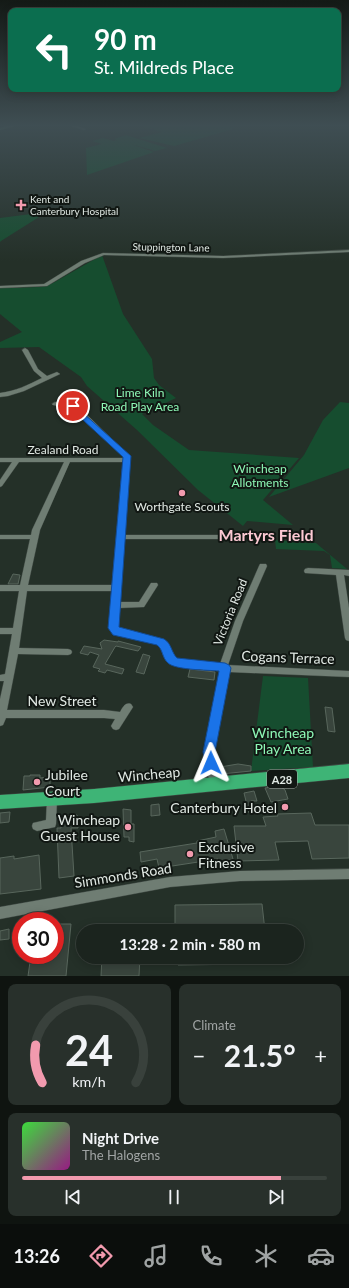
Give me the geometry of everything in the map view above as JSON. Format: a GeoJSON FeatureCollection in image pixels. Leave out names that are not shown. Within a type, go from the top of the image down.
{"type":"FeatureCollection","features":[{"type":"Feature","properties":{"kind":"highway","name":"Wincheap"},"geometry":{"type":"LineString","coordinates":[[0,802],[215,785],[286,778],[315,773],[349,771]]}},
{"type":"Feature","properties":{"kind":"street","name":"Stuppington Lane"},"geometry":{"type":"LineString","coordinates":[[0,287],[45,285],[83,262],[103,254],[223,257],[349,251]]}},
{"type":"Feature","properties":{"kind":"street"},"geometry":{"type":"LineString","coordinates":[[25,350],[25,358],[46,378]]}},
{"type":"Feature","properties":{"kind":"street"},"geometry":{"type":"LineString","coordinates":[[0,395],[27,388],[57,374]]}},
{"type":"Feature","properties":{"kind":"street"},"geometry":{"type":"LineString","coordinates":[[54,404],[77,408],[125,453],[126,460]]}},
{"type":"Feature","properties":{"kind":"street","name":"Zealand Road"},"geometry":{"type":"LineString","coordinates":[[0,460],[126,460]]}},
{"type":"Feature","properties":{"kind":"street"},"geometry":{"type":"LineString","coordinates":[[0,485],[17,460]]}},
{"type":"Feature","properties":{"kind":"street"},"geometry":{"type":"LineString","coordinates":[[1,718],[4,678],[14,651],[23,589],[34,537],[68,460]]}},
{"type":"Feature","properties":{"kind":"street","name":"Cogans Terrace"},"geometry":{"type":"LineString","coordinates":[[126,460],[116,605],[113,625],[117,632],[160,642],[165,645],[167,655],[174,662],[224,668],[349,674]]}},
{"type":"Feature","properties":{"kind":"street"},"geometry":{"type":"LineString","coordinates":[[0,538],[34,537]]}},
{"type":"Feature","properties":{"kind":"street"},"geometry":{"type":"LineString","coordinates":[[121,537],[237,537]]}},
{"type":"Feature","properties":{"kind":"street","name":"Victoria Road"},"geometry":{"type":"LineString","coordinates":[[215,785],[209,752],[224,668],[239,621],[263,566]]}},
{"type":"Feature","properties":{"kind":"street"},"geometry":{"type":"LineString","coordinates":[[308,571],[345,573],[349,638]]}},
{"type":"Feature","properties":{"kind":"street"},"geometry":{"type":"LineString","coordinates":[[116,605],[141,604],[154,585]]}},
{"type":"Feature","properties":{"kind":"street"},"geometry":{"type":"LineString","coordinates":[[0,588],[116,588]]}},
{"type":"Feature","properties":{"kind":"street"},"geometry":{"type":"LineString","coordinates":[[0,631],[17,631]]}},
{"type":"Feature","properties":{"kind":"street"},"geometry":{"type":"LineString","coordinates":[[14,651],[68,652]]}},
{"type":"Feature","properties":{"kind":"street"},"geometry":{"type":"LineString","coordinates":[[116,726],[128,707]]}},
{"type":"Feature","properties":{"kind":"street","name":"New Street"},"geometry":{"type":"LineString","coordinates":[[1,718],[104,714],[122,716]]}},
{"type":"Feature","properties":{"kind":"street"},"geometry":{"type":"LineString","coordinates":[[37,826],[51,824],[52,799]]}},
{"type":"Feature","properties":{"kind":"street","name":"Simmonds Road"},"geometry":{"type":"LineString","coordinates":[[0,913],[170,882],[240,876],[349,874]]}},
{"type":"Feature","properties":{"kind":"green space"},"geometry":{"type":"Polygon","coordinates":[[[87,170],[103,170],[87,175],[87,170]]]}},
{"type":"Feature","properties":{"kind":"green space"},"geometry":{"type":"Polygon","coordinates":[[[47,212],[1,241],[0,242],[0,218],[47,212]]]}},
{"type":"Feature","properties":{"kind":"green space","name":"Lime Kiln Road Play Area"},"geometry":{"type":"Polygon","coordinates":[[[102,255],[123,314],[152,359],[154,378],[159,385],[176,398],[142,414],[153,425],[189,450],[299,458],[263,500],[293,525],[247,521],[243,526],[198,490],[137,430],[87,386],[81,377],[39,347],[0,348],[0,342],[22,332],[0,314],[0,288],[40,287],[53,283],[102,255]]]}},
{"type":"Feature","properties":{"kind":"green space","name":"Wincheap Allotments"},"geometry":{"type":"Polygon","coordinates":[[[340,402],[349,403],[349,468],[269,497],[304,455],[323,420],[340,402]]]}},
{"type":"Feature","properties":{"kind":"green space"},"geometry":{"type":"Polygon","coordinates":[[[275,540],[316,543],[347,569],[332,568],[330,555],[324,551],[276,549],[275,540]]]}},
{"type":"Feature","properties":{"kind":"green space","name":"Wincheap Play Area"},"geometry":{"type":"Polygon","coordinates":[[[263,676],[308,678],[313,767],[251,771],[263,676]]]}},
{"type":"Feature","properties":{"kind":"building"},"geometry":{"type":"Polygon","coordinates":[[[13,574],[20,575],[18,584],[8,584],[13,574]]]}},
{"type":"Feature","properties":{"kind":"building"},"geometry":{"type":"Polygon","coordinates":[[[104,640],[118,641],[141,647],[138,651],[115,647],[105,664],[124,669],[122,674],[107,670],[105,673],[98,671],[100,669],[93,667],[99,655],[90,652],[88,655],[80,653],[84,646],[102,649],[100,643],[104,640]]]}},
{"type":"Feature","properties":{"kind":"building"},"geometry":{"type":"Polygon","coordinates":[[[143,654],[150,656],[144,674],[136,672],[143,654]]]}},
{"type":"Feature","properties":{"kind":"building"},"geometry":{"type":"Polygon","coordinates":[[[190,669],[215,672],[214,680],[188,677],[190,669]]]}},
{"type":"Feature","properties":{"kind":"building"},"geometry":{"type":"Polygon","coordinates":[[[325,707],[332,708],[335,732],[328,731],[325,707]]]}},
{"type":"Feature","properties":{"kind":"building"},"geometry":{"type":"Polygon","coordinates":[[[238,764],[251,766],[251,771],[221,774],[220,767],[238,764]]]}},
{"type":"Feature","properties":{"kind":"building","name":"Jubilee Court"},"geometry":{"type":"Polygon","coordinates":[[[40,775],[40,778],[50,777],[50,787],[23,790],[24,776],[40,775]]]}},
{"type":"Feature","properties":{"kind":"building"},"geometry":{"type":"Polygon","coordinates":[[[280,786],[285,790],[288,799],[271,802],[265,788],[280,786]]]}},
{"type":"Feature","properties":{"kind":"building"},"geometry":{"type":"Polygon","coordinates":[[[254,791],[257,801],[251,801],[253,812],[249,813],[244,793],[254,791]]]}},
{"type":"Feature","properties":{"kind":"building"},"geometry":{"type":"Polygon","coordinates":[[[159,804],[160,815],[151,816],[151,805],[159,804]]]}},
{"type":"Feature","properties":{"kind":"building","name":"Wincheap Guest House"},"geometry":{"type":"Polygon","coordinates":[[[123,809],[131,810],[131,824],[134,824],[134,842],[129,841],[129,837],[124,837],[123,809]]]}},
{"type":"Feature","properties":{"kind":"building"},"geometry":{"type":"Polygon","coordinates":[[[10,812],[9,822],[0,823],[0,813],[10,812]]]}},
{"type":"Feature","properties":{"kind":"building"},"geometry":{"type":"Polygon","coordinates":[[[311,813],[315,825],[349,825],[349,858],[312,859],[308,841],[275,842],[279,860],[238,861],[234,826],[266,826],[263,817],[278,816],[277,814],[311,813]]]}},
{"type":"Feature","properties":{"kind":"building"},"geometry":{"type":"Polygon","coordinates":[[[77,815],[78,828],[71,828],[74,876],[59,878],[57,828],[61,828],[60,817],[77,815]]]}},
{"type":"Feature","properties":{"kind":"building"},"geometry":{"type":"Polygon","coordinates":[[[224,829],[233,859],[219,863],[218,859],[159,868],[157,859],[141,862],[140,852],[197,843],[197,841],[216,837],[215,831],[224,829]]]}},
{"type":"Feature","properties":{"kind":"building"},"geometry":{"type":"Polygon","coordinates":[[[39,855],[41,889],[0,894],[0,858],[14,856],[14,859],[39,855]]]}},
{"type":"Feature","properties":{"kind":"building"},"geometry":{"type":"Polygon","coordinates":[[[262,904],[264,924],[175,924],[175,905],[262,904]]]}},
{"type":"Feature","properties":{"kind":"building"},"geometry":{"type":"Polygon","coordinates":[[[64,924],[71,924],[66,976],[28,976],[30,964],[64,964],[64,924]]]}},
{"type":"Feature","properties":{"kind":"building"},"geometry":{"type":"Polygon","coordinates":[[[9,929],[9,939],[0,940],[0,931],[9,929]]]}},
{"type":"Feature","properties":{"kind":"building"},"geometry":{"type":"Polygon","coordinates":[[[102,964],[140,964],[139,976],[101,976],[102,964]]]}},
{"type":"Feature","properties":{"kind":"building"},"geometry":{"type":"Polygon","coordinates":[[[178,964],[249,964],[178,965],[178,964]]]}},
{"type":"Feature","properties":{"kind":"place","name":"Kent and Canterbury Hospital"},"geometry":{"type":"Point","coordinates":[21,205]}},
{"type":"Feature","properties":{"kind":"place","name":"Worthgate Scouts"},"geometry":{"type":"Point","coordinates":[182,493]}},
{"type":"Feature","properties":{"kind":"place","name":"Jubilee Court"},"geometry":{"type":"Point","coordinates":[37,782]}},
{"type":"Feature","properties":{"kind":"place","name":"Canterbury Hotel"},"geometry":{"type":"Point","coordinates":[285,807]}},
{"type":"Feature","properties":{"kind":"place","name":"Wincheap Guest House"},"geometry":{"type":"Point","coordinates":[128,827]}},
{"type":"Feature","properties":{"kind":"place","name":"Exclusive Fitness"},"geometry":{"type":"Point","coordinates":[190,854]}},
{"type":"Feature","properties":{"kind":"district","name":"Martyrs Field"},"geometry":{"type":"Point","coordinates":[266,534]}},
{"type":"Feature","properties":{"kind":"route"},"geometry":{"type":"LineString","coordinates":[[73,406],[77,408],[127,456],[123,492],[114,628],[117,632],[164,643],[167,648],[167,655],[174,662],[225,668],[209,752],[211,763]]}}]}
